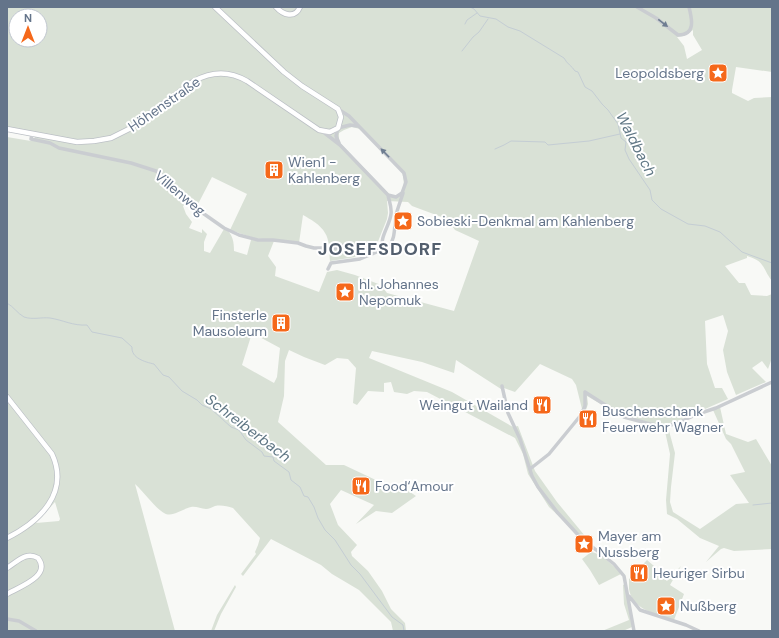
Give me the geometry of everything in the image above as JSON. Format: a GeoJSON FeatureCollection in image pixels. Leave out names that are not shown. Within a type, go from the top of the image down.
{"type":"FeatureCollection","features":[{"type":"Feature","properties":{"kind":"street"},"geometry":{"type":"LineString","coordinates":[[215,7],[289,77],[349,116],[404,173],[406,182],[405,188],[397,211],[394,235],[388,248],[383,248],[360,259],[331,263],[328,269]]}},
{"type":"Feature","properties":{"kind":"street"},"geometry":{"type":"LineString","coordinates":[[276,7],[281,12],[289,15],[297,12],[300,7]]}},
{"type":"Feature","properties":{"kind":"street"},"geometry":{"type":"LineString","coordinates":[[637,7],[656,18],[675,33],[682,35],[688,32],[691,28],[689,7]]}},
{"type":"Feature","properties":{"kind":"street","name":"Höhenstraße"},"geometry":{"type":"LineString","coordinates":[[7,129],[77,142],[111,138],[129,129],[194,81],[204,76],[220,73],[234,75],[247,81],[322,131],[328,132],[350,125],[359,126]]}},
{"type":"Feature","properties":{"kind":"street"},"geometry":{"type":"LineString","coordinates":[[334,106],[340,114],[340,123],[336,138],[340,145]]}},
{"type":"Feature","properties":{"kind":"street","name":"Höhenstraße"},"geometry":{"type":"LineString","coordinates":[[314,126],[340,145],[388,195]]}},
{"type":"Feature","properties":{"kind":"street","name":"Villenweg"},"geometry":{"type":"LineString","coordinates":[[32,134],[31,139],[50,143],[59,148],[131,163],[156,171],[167,179],[187,202],[224,228],[239,235],[258,240],[298,243],[314,248],[336,248],[346,244],[378,251]]}},
{"type":"Feature","properties":{"kind":"street"},"geometry":{"type":"LineString","coordinates":[[388,195],[394,197],[398,196],[405,188]]}},
{"type":"Feature","properties":{"kind":"street"},"geometry":{"type":"LineString","coordinates":[[383,248],[382,242],[391,215],[388,195]]}},
{"type":"Feature","properties":{"kind":"street"},"geometry":{"type":"LineString","coordinates":[[530,469],[549,454],[581,415],[585,406],[584,392],[624,417],[650,424],[665,426],[675,424],[716,408],[772,382]]}},
{"type":"Feature","properties":{"kind":"street"},"geometry":{"type":"LineString","coordinates":[[502,386],[505,404],[520,438],[530,469],[538,487],[566,522],[587,544],[614,564],[622,572],[626,580],[634,631]]}},
{"type":"Feature","properties":{"kind":"street"},"geometry":{"type":"LineString","coordinates":[[7,397],[54,458],[57,469],[57,484],[52,499],[41,514],[20,531],[7,538]]}},
{"type":"Feature","properties":{"kind":"street"},"geometry":{"type":"LineString","coordinates":[[7,568],[21,558],[30,555],[38,558],[42,566],[37,577],[7,594]]}},
{"type":"Feature","properties":{"kind":"street"},"geometry":{"type":"LineString","coordinates":[[628,593],[635,605],[640,610]]}},
{"type":"Feature","properties":{"kind":"street"},"geometry":{"type":"LineString","coordinates":[[632,615],[635,610],[640,610],[686,625],[699,631]]}},
{"type":"Feature","properties":{"kind":"street"},"geometry":{"type":"LineString","coordinates":[[7,619],[19,621],[36,631]]}},
{"type":"Feature","properties":{"kind":"shaded area"},"geometry":{"type":"Polygon","coordinates":[[[7,7],[772,7],[772,72],[736,67],[732,93],[748,101],[754,98],[772,97],[772,281],[757,260],[747,256],[747,258],[725,266],[739,283],[745,283],[751,295],[767,296],[772,294],[772,358],[768,369],[762,361],[752,368],[766,382],[736,395],[727,372],[723,350],[728,331],[723,315],[705,321],[707,364],[715,388],[722,388],[728,399],[675,422],[664,424],[665,427],[668,427],[675,453],[670,502],[673,512],[700,529],[736,504],[749,503],[730,475],[745,472],[731,444],[726,439],[713,410],[720,407],[726,434],[748,442],[756,439],[772,466],[772,549],[734,551],[724,548],[706,562],[719,546],[700,538],[677,519],[667,514],[666,500],[670,454],[664,427],[621,416],[587,396],[588,404],[586,410],[582,409],[576,385],[572,379],[540,364],[515,392],[504,388],[501,389],[456,360],[454,373],[422,362],[372,351],[369,358],[452,392],[513,427],[518,426],[535,471],[557,502],[585,536],[588,543],[549,507],[528,474],[523,454],[515,438],[427,392],[414,391],[407,394],[394,392],[391,382],[384,383],[384,392],[368,391],[357,405],[353,403],[356,368],[348,359],[337,358],[325,365],[289,350],[285,361],[284,396],[278,422],[326,465],[344,465],[380,482],[407,490],[416,496],[392,513],[376,511],[356,524],[374,505],[341,490],[330,504],[338,525],[357,545],[351,552],[352,556],[368,571],[382,591],[391,609],[405,623],[406,631],[393,631],[391,622],[359,590],[332,574],[321,565],[271,539],[243,576],[241,574],[256,554],[255,552],[260,538],[233,508],[226,506],[215,506],[206,509],[193,507],[174,514],[167,514],[157,507],[135,484],[175,631],[7,631],[7,137],[33,141],[35,137],[7,131],[7,7]],[[693,30],[684,36],[677,37],[684,46],[687,59],[702,50],[693,35],[693,30]],[[352,127],[339,133],[339,140],[341,144],[390,195],[397,195],[400,193],[404,185],[402,172],[360,129],[352,127]],[[212,177],[196,208],[189,202],[183,206],[186,214],[192,222],[189,228],[202,233],[202,229],[207,234],[204,242],[204,251],[210,253],[224,229],[231,235],[234,251],[247,255],[251,240],[274,241],[268,256],[276,267],[275,276],[319,292],[327,272],[337,270],[381,285],[387,293],[454,311],[479,241],[455,230],[447,219],[412,206],[408,202],[387,201],[387,219],[375,249],[369,255],[330,261],[327,236],[318,225],[303,215],[299,243],[254,238],[230,230],[247,194],[212,177]],[[252,333],[242,365],[274,383],[277,377],[280,348],[252,333]],[[55,502],[36,523],[59,521],[60,519],[55,502]]]}},
{"type":"Feature","properties":{"kind":"shaded area","name":"Mayer am Nussberg"},"geometry":{"type":"Polygon","coordinates":[[[591,552],[603,557],[621,574],[599,585],[582,559],[591,552]]]}},
{"type":"Feature","properties":{"kind":"shaded area"},"geometry":{"type":"Polygon","coordinates":[[[647,560],[654,566],[652,569],[667,581],[681,566],[670,585],[684,594],[674,620],[646,610],[635,602],[631,596],[629,579],[647,560]]]}},
{"type":"Feature","properties":{"kind":"shaded area"},"geometry":{"type":"Polygon","coordinates":[[[625,584],[632,627],[623,631],[602,631],[629,620],[624,604],[623,585],[625,584]]]}},
{"type":"Feature","properties":{"kind":"shaded area"},"geometry":{"type":"Polygon","coordinates":[[[235,585],[236,587],[221,614],[214,631],[211,631],[217,615],[235,585]]]}},
{"type":"Feature","properties":{"kind":"waterway","name":"Waldbach"},"geometry":{"type":"LineString","coordinates":[[470,7],[480,16],[496,19],[508,27],[520,31],[564,58],[572,68],[578,72],[585,87],[592,91],[618,124],[621,138],[626,142],[625,150],[629,159],[650,190],[652,200],[661,209],[688,224],[705,226],[720,232],[742,252],[772,263]]}},
{"type":"Feature","properties":{"kind":"waterway"},"geometry":{"type":"LineString","coordinates":[[465,24],[467,20],[477,13]]}},
{"type":"Feature","properties":{"kind":"waterway"},"geometry":{"type":"LineString","coordinates":[[462,51],[479,32],[488,19]]}},
{"type":"Feature","properties":{"kind":"waterway"},"geometry":{"type":"LineString","coordinates":[[495,149],[511,141],[545,142],[548,145],[589,141],[620,134]]}},
{"type":"Feature","properties":{"kind":"waterway","name":"Schreiberbach"},"geometry":{"type":"LineString","coordinates":[[7,303],[24,317],[50,318],[73,324],[87,325],[92,332],[122,338],[132,347],[132,351],[136,357],[154,364],[163,375],[169,377],[182,391],[197,400],[202,405],[211,409],[231,427],[239,430],[246,440],[262,452],[264,456],[273,457],[274,461],[289,472],[291,480],[300,487],[304,496],[308,497],[325,530],[335,540],[351,565],[360,574],[392,617],[403,625],[404,631]]}},
{"type":"Feature","properties":{"kind":"waterway"},"geometry":{"type":"LineString","coordinates":[[753,505],[772,503]]}},
{"type":"Feature","properties":{"kind":"place","name":"Leopoldsberg"},"geometry":{"type":"Point","coordinates":[718,73]}},
{"type":"Feature","properties":{"kind":"place","name":"Wien1 - Kahlenberg"},"geometry":{"type":"Point","coordinates":[274,170]}},
{"type":"Feature","properties":{"kind":"place","name":"Sobieski-Denkmal am Kahlenberg"},"geometry":{"type":"Point","coordinates":[403,221]}},
{"type":"Feature","properties":{"kind":"place","name":"hl. Johannes Nepomuk"},"geometry":{"type":"Point","coordinates":[345,292]}},
{"type":"Feature","properties":{"kind":"place","name":"Finsterle Mausoleum"},"geometry":{"type":"Point","coordinates":[281,323]}},
{"type":"Feature","properties":{"kind":"place","name":"Weingut Wailand"},"geometry":{"type":"Point","coordinates":[542,405]}},
{"type":"Feature","properties":{"kind":"place","name":"Buschenschank Feuerwehr Wagner"},"geometry":{"type":"Point","coordinates":[588,419]}},
{"type":"Feature","properties":{"kind":"place","name":"Food‘Amour"},"geometry":{"type":"Point","coordinates":[361,486]}},
{"type":"Feature","properties":{"kind":"place","name":"Mayer am Nussberg"},"geometry":{"type":"Point","coordinates":[584,544]}},
{"type":"Feature","properties":{"kind":"place","name":"Heuriger Sirbu"},"geometry":{"type":"Point","coordinates":[639,573]}},
{"type":"Feature","properties":{"kind":"place","name":"Nußberg"},"geometry":{"type":"Point","coordinates":[666,606]}},
{"type":"Feature","properties":{"kind":"district","name":"JOSEFSDORF"},"geometry":{"type":"Point","coordinates":[380,249]}}]}
